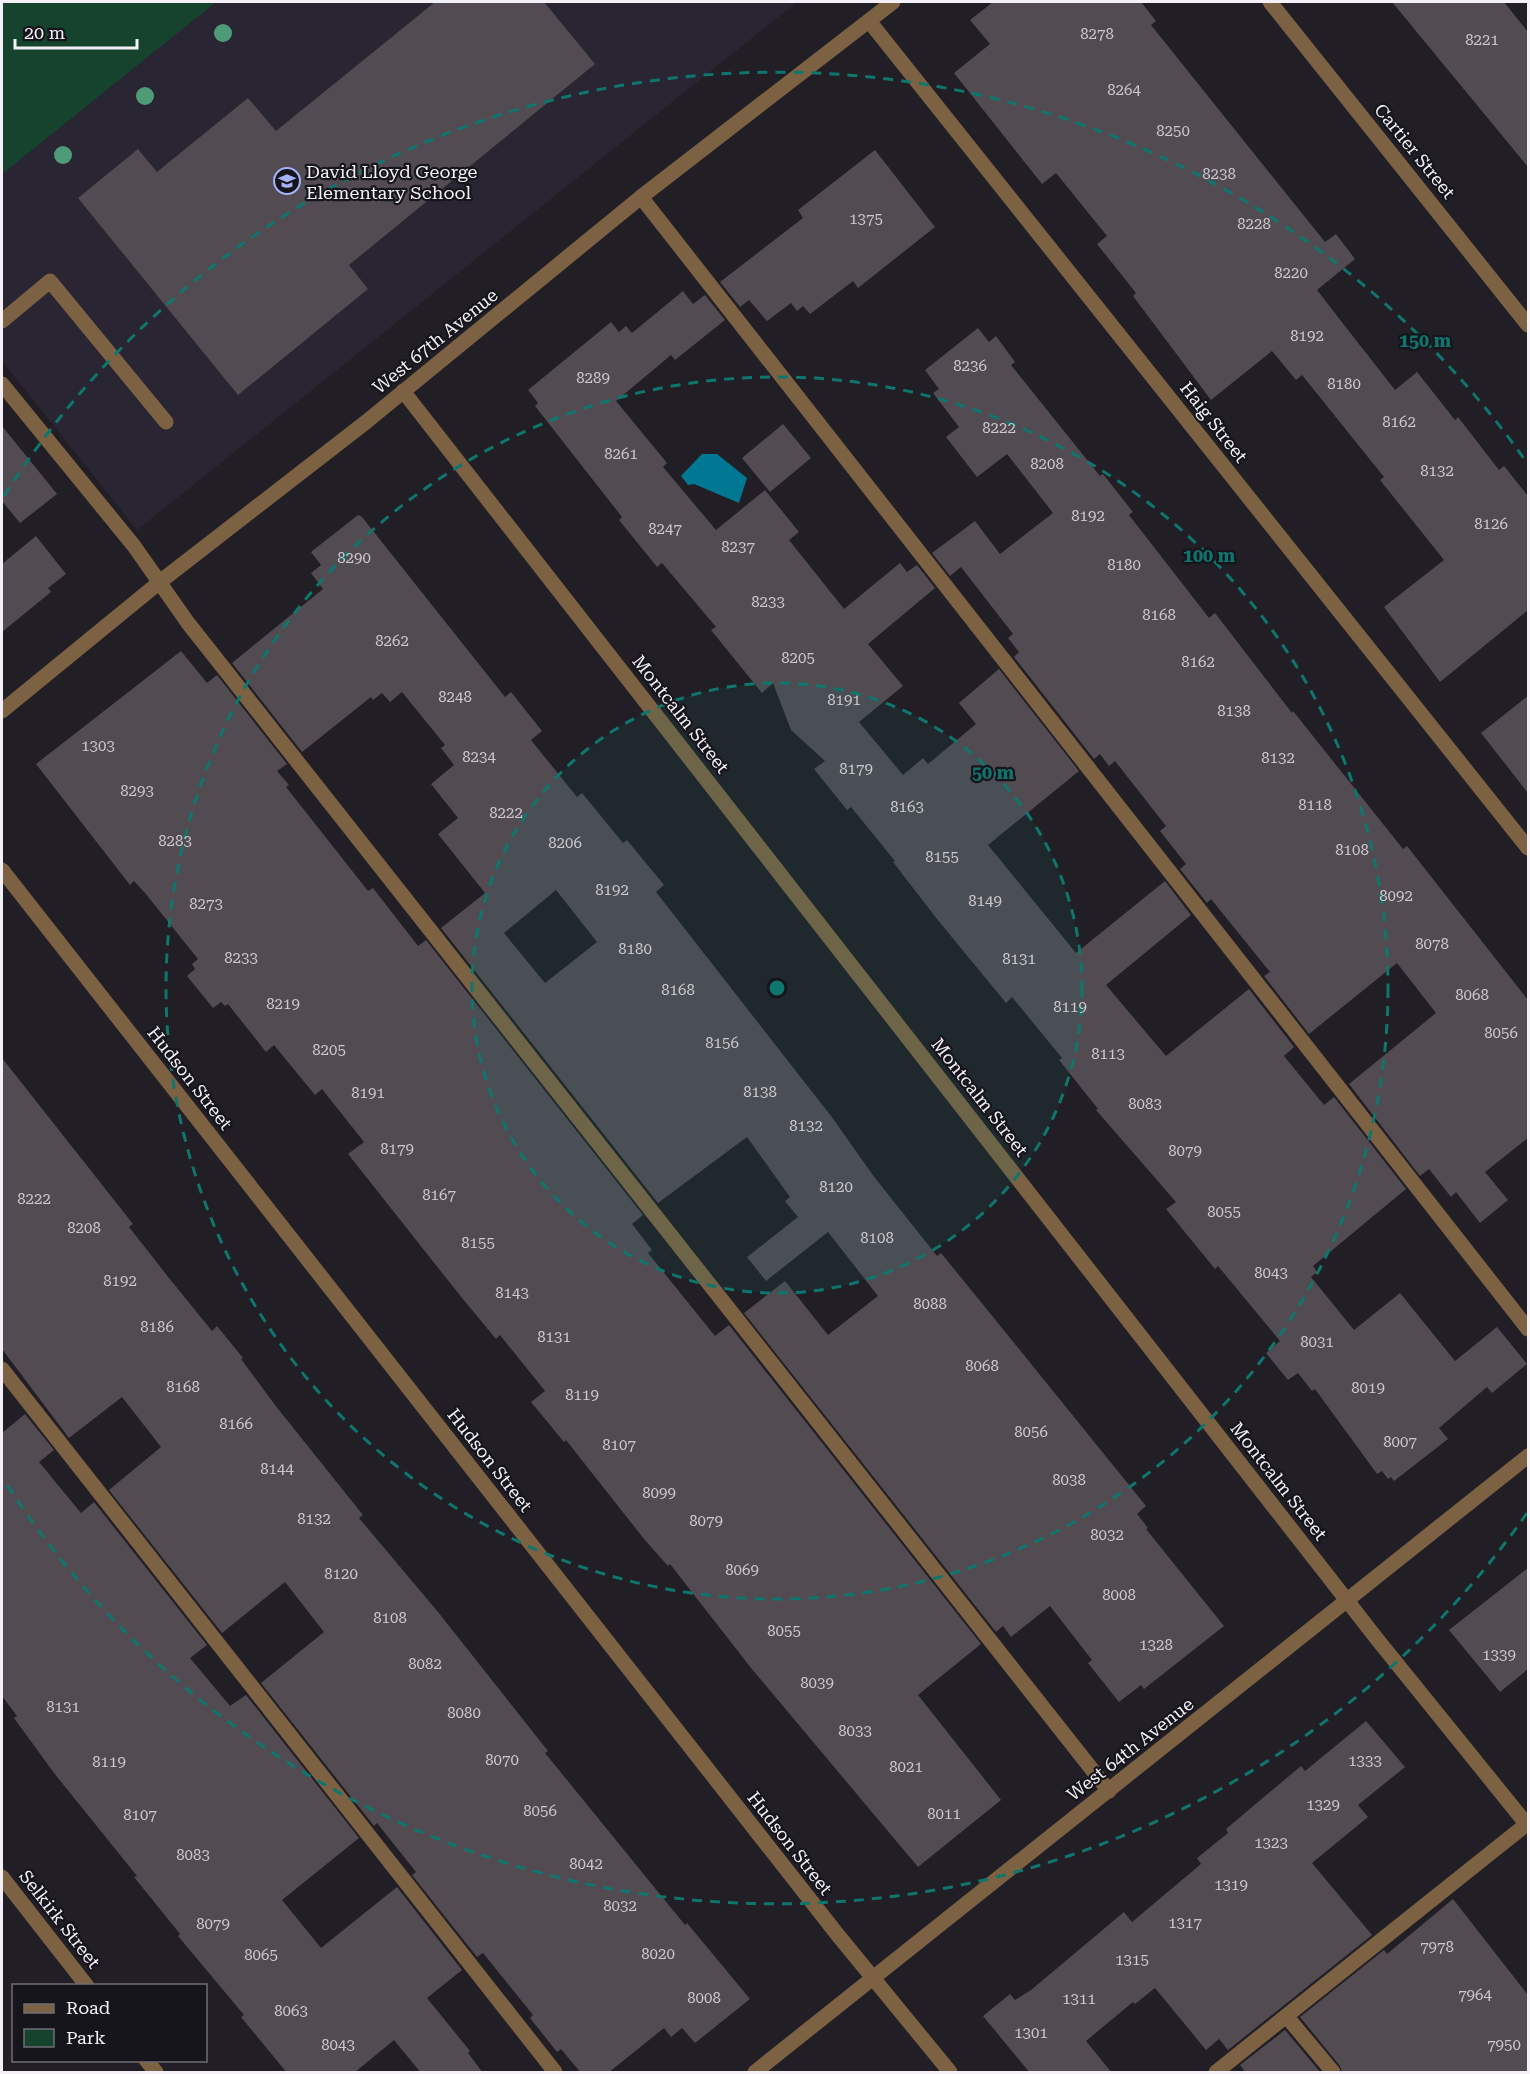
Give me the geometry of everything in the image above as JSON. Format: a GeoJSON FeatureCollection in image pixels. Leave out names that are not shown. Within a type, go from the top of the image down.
{"type":"FeatureCollection","features":[{"type":"Feature","properties":{"kind":"street","name":"West 67th Avenue"},"geometry":{"type":"LineString","coordinates":[[2,711],[642,197],[893,2]]}},
{"type":"Feature","properties":{"kind":"street","name":"Cartier Street"},"geometry":{"type":"LineString","coordinates":[[1270,2],[1528,325]]}},
{"type":"Feature","properties":{"kind":"street","name":"Haig Street"},"geometry":{"type":"LineString","coordinates":[[868,21],[1528,848]]}},
{"type":"Feature","properties":{"kind":"street"},"geometry":{"type":"LineString","coordinates":[[642,197],[1528,1329]]}},
{"type":"Feature","properties":{"kind":"street"},"geometry":{"type":"LineString","coordinates":[[2,321],[50,280],[166,422]]}},
{"type":"Feature","properties":{"kind":"street"},"geometry":{"type":"LineString","coordinates":[[2,384],[161,581],[188,623],[1108,1791]]}},
{"type":"Feature","properties":{"kind":"street","name":"Montcalm Street"},"geometry":{"type":"LineString","coordinates":[[403,391],[1348,1601],[1528,1824]]}},
{"type":"Feature","properties":{"kind":"street","name":"Hudson Street"},"geometry":{"type":"LineString","coordinates":[[2,870],[950,2073]]}},
{"type":"Feature","properties":{"kind":"street"},"geometry":{"type":"LineString","coordinates":[[2,1369],[555,2073]]}},
{"type":"Feature","properties":{"kind":"street","name":"West 64th Avenue"},"geometry":{"type":"LineString","coordinates":[[755,2073],[1528,1456]]}},
{"type":"Feature","properties":{"kind":"street"},"geometry":{"type":"LineString","coordinates":[[1216,2073],[1528,1824]]}},
{"type":"Feature","properties":{"kind":"street","name":"Selkirk Street"},"geometry":{"type":"LineString","coordinates":[[2,1877],[85,1984]]}},
{"type":"Feature","properties":{"kind":"street"},"geometry":{"type":"LineString","coordinates":[[1287,2017],[1333,2073]]}},
{"type":"Feature","properties":{"kind":"shaded area","name":"David Lloyd George Elementary School"},"geometry":{"type":"Polygon","coordinates":[[[2,2],[797,2],[137,530],[2,361],[2,2]]]}},
{"type":"Feature","properties":{"kind":"green space"},"geometry":{"type":"Polygon","coordinates":[[[2,2],[216,2],[2,174],[2,2]]]}},
{"type":"Feature","properties":{"kind":"water"},"geometry":{"type":"Polygon","coordinates":[[[702,454],[717,454],[747,478],[739,503],[694,484],[688,485],[681,476],[702,454]]]}},
{"type":"Feature","properties":{"kind":"building"},"geometry":{"type":"Polygon","coordinates":[[[435,2],[544,2],[595,64],[349,265],[368,289],[238,395],[78,198],[138,149],[157,172],[248,98],[276,131],[435,2]]]}},
{"type":"Feature","properties":{"kind":"building"},"geometry":{"type":"Polygon","coordinates":[[[993,2],[1141,2],[1156,21],[1151,25],[1325,242],[1336,234],[1355,259],[1317,290],[1395,390],[1417,372],[1455,420],[1458,417],[1499,470],[1504,466],[1528,496],[1528,610],[1440,682],[1384,607],[1444,560],[1380,480],[1384,477],[1302,375],[1296,380],[1272,351],[1211,400],[1133,296],[1136,293],[1097,244],[1107,236],[1056,173],[1042,184],[954,73],[990,44],[970,20],[993,2]]]}},
{"type":"Feature","properties":{"kind":"building"},"geometry":{"type":"Polygon","coordinates":[[[1392,2],[1504,2],[1528,32],[1528,167],[1392,2]]]}},
{"type":"Feature","properties":{"kind":"building"},"geometry":{"type":"Polygon","coordinates":[[[875,150],[935,227],[858,288],[853,281],[810,314],[803,306],[797,311],[791,303],[767,321],[749,300],[740,307],[720,282],[803,218],[798,210],[875,150]]]}},
{"type":"Feature","properties":{"kind":"building"},"geometry":{"type":"Polygon","coordinates":[[[683,291],[693,304],[705,295],[725,320],[675,360],[671,355],[616,401],[667,463],[663,467],[716,530],[765,490],[799,532],[789,540],[844,609],[900,563],[907,572],[917,565],[935,588],[868,644],[903,686],[859,722],[903,775],[923,758],[928,764],[976,724],[959,703],[999,669],[1079,771],[988,845],[1076,953],[1165,881],[1191,915],[1106,985],[1166,1056],[1249,989],[1294,1047],[1284,1056],[1324,1105],[1334,1097],[1406,1189],[1313,1266],[1317,1272],[1311,1277],[1354,1330],[1400,1293],[1455,1361],[1497,1327],[1527,1364],[1492,1393],[1487,1387],[1439,1428],[1448,1439],[1394,1481],[1391,1477],[1388,1479],[1382,1471],[1377,1474],[1315,1389],[1312,1391],[1298,1373],[1288,1380],[1266,1353],[1280,1341],[1218,1266],[1215,1269],[1166,1209],[1176,1202],[1096,1110],[1098,1109],[1059,1060],[1062,1058],[1012,997],[1006,1003],[937,919],[893,862],[895,861],[851,807],[847,810],[814,769],[825,761],[791,730],[773,683],[762,693],[711,630],[716,627],[662,563],[657,567],[619,520],[622,517],[535,406],[538,403],[528,390],[611,322],[619,332],[626,326],[632,333],[683,291]]]}},
{"type":"Feature","properties":{"kind":"building"},"geometry":{"type":"Polygon","coordinates":[[[978,328],[989,342],[996,336],[1015,362],[1011,365],[1100,476],[1103,474],[1133,512],[1129,515],[1209,618],[1215,613],[1292,713],[1293,711],[1403,849],[1407,846],[1528,1000],[1528,1138],[1485,1172],[1508,1200],[1480,1223],[1456,1192],[1451,1197],[1429,1169],[1420,1176],[1349,1084],[1436,1013],[1397,963],[1309,1034],[1264,976],[1270,972],[1211,899],[1207,903],[1180,869],[1186,864],[1160,831],[1166,826],[1115,761],[1109,766],[1100,754],[1094,759],[1014,657],[1019,652],[1008,638],[1013,634],[961,567],[950,576],[932,553],[975,521],[1000,554],[1053,513],[1007,454],[977,477],[946,437],[959,427],[933,393],[939,389],[925,370],[978,328]]]}},
{"type":"Feature","properties":{"kind":"building"},"geometry":{"type":"Polygon","coordinates":[[[783,424],[811,458],[770,492],[742,458],[783,424]]]}},
{"type":"Feature","properties":{"kind":"building"},"geometry":{"type":"Polygon","coordinates":[[[2,426],[57,494],[20,523],[2,501],[2,426]]]}},
{"type":"Feature","properties":{"kind":"building"},"geometry":{"type":"Polygon","coordinates":[[[358,515],[362,517],[505,697],[511,692],[542,731],[531,740],[577,797],[582,793],[623,843],[627,840],[664,885],[656,892],[937,1256],[941,1253],[1146,1506],[1137,1514],[1148,1528],[1146,1529],[1224,1626],[1144,1689],[1141,1685],[1119,1702],[1088,1663],[1092,1660],[1050,1606],[1011,1637],[1003,1626],[996,1632],[744,1313],[785,1281],[828,1335],[878,1296],[828,1232],[766,1281],[747,1257],[798,1217],[785,1201],[790,1197],[747,1137],[658,1203],[441,928],[485,893],[438,834],[458,818],[431,784],[454,765],[441,748],[445,745],[402,692],[390,702],[382,693],[373,700],[371,697],[302,752],[232,663],[323,589],[311,573],[321,565],[311,552],[358,515]],[[556,890],[504,933],[545,983],[597,942],[556,890]]]}},
{"type":"Feature","properties":{"kind":"building"},"geometry":{"type":"Polygon","coordinates":[[[36,536],[66,574],[48,588],[51,592],[2,632],[2,564],[36,536]]]}},
{"type":"Feature","properties":{"kind":"building"},"geometry":{"type":"Polygon","coordinates":[[[181,651],[207,683],[217,675],[287,764],[277,771],[289,785],[286,787],[368,891],[373,888],[418,946],[426,940],[643,1215],[632,1224],[652,1250],[648,1253],[715,1336],[729,1325],[981,1644],[918,1695],[1001,1800],[918,1867],[751,1668],[670,1564],[668,1566],[644,1539],[566,1440],[564,1442],[531,1402],[545,1391],[500,1335],[496,1339],[348,1154],[364,1142],[322,1089],[315,1095],[274,1045],[266,1052],[228,1004],[225,1006],[221,1002],[213,1008],[187,976],[195,969],[192,964],[198,959],[134,881],[130,885],[36,764],[181,651]]]}},
{"type":"Feature","properties":{"kind":"building"},"geometry":{"type":"Polygon","coordinates":[[[1528,696],[1528,793],[1481,733],[1528,696]]]}},
{"type":"Feature","properties":{"kind":"building"},"geometry":{"type":"Polygon","coordinates":[[[2,1058],[133,1224],[129,1227],[169,1278],[212,1331],[217,1326],[243,1358],[241,1359],[275,1405],[363,1515],[359,1518],[438,1612],[548,1751],[545,1753],[685,1925],[687,1923],[750,1999],[695,2043],[682,2028],[671,2037],[664,2028],[608,2073],[581,2073],[561,2049],[557,2052],[530,2018],[533,2015],[483,1953],[477,1957],[412,1875],[416,1872],[377,1823],[374,1826],[261,1683],[324,1632],[285,1582],[222,1633],[109,1490],[161,1447],[122,1397],[69,1438],[2,1349],[2,1058]]]}},
{"type":"Feature","properties":{"kind":"building"},"geometry":{"type":"Polygon","coordinates":[[[25,1414],[54,1450],[39,1462],[81,1513],[94,1502],[207,1645],[190,1658],[230,1706],[246,1695],[359,1838],[282,1900],[321,1948],[397,1887],[462,1970],[427,1998],[470,2051],[468,2053],[483,2073],[421,2073],[394,2040],[354,2073],[287,2073],[241,2017],[244,2015],[178,1936],[180,1934],[134,1877],[137,1876],[54,1773],[14,1718],[17,1716],[2,1696],[2,1433],[25,1414]]]}},
{"type":"Feature","properties":{"kind":"building"},"geometry":{"type":"Polygon","coordinates":[[[1528,1568],[1528,1669],[1500,1692],[1449,1630],[1528,1568]]]}},
{"type":"Feature","properties":{"kind":"building"},"geometry":{"type":"Polygon","coordinates":[[[1366,1721],[1405,1767],[1358,1805],[1368,1817],[1312,1863],[1372,1935],[1228,2050],[1219,2039],[1206,2050],[1155,1988],[1135,2004],[1133,2002],[1086,2041],[1112,2073],[1030,2073],[983,2016],[1010,1994],[1015,2000],[1031,1990],[1124,1912],[1132,1922],[1201,1864],[1197,1858],[1228,1833],[1226,1829],[1301,1766],[1305,1771],[1366,1721]]]}},
{"type":"Feature","properties":{"kind":"building"},"geometry":{"type":"Polygon","coordinates":[[[1453,1899],[1528,1995],[1528,2073],[1342,2073],[1340,2066],[1300,2017],[1384,1950],[1387,1954],[1453,1899]]]}},
{"type":"Feature","properties":{"kind":"building"},"geometry":{"type":"Polygon","coordinates":[[[1285,2030],[1321,2073],[1246,2073],[1240,2065],[1285,2030]]]}},
{"type":"Feature","properties":{"kind":"place","name":"David Lloyd George Elementary School"},"geometry":{"type":"Point","coordinates":[287,181]}}]}
